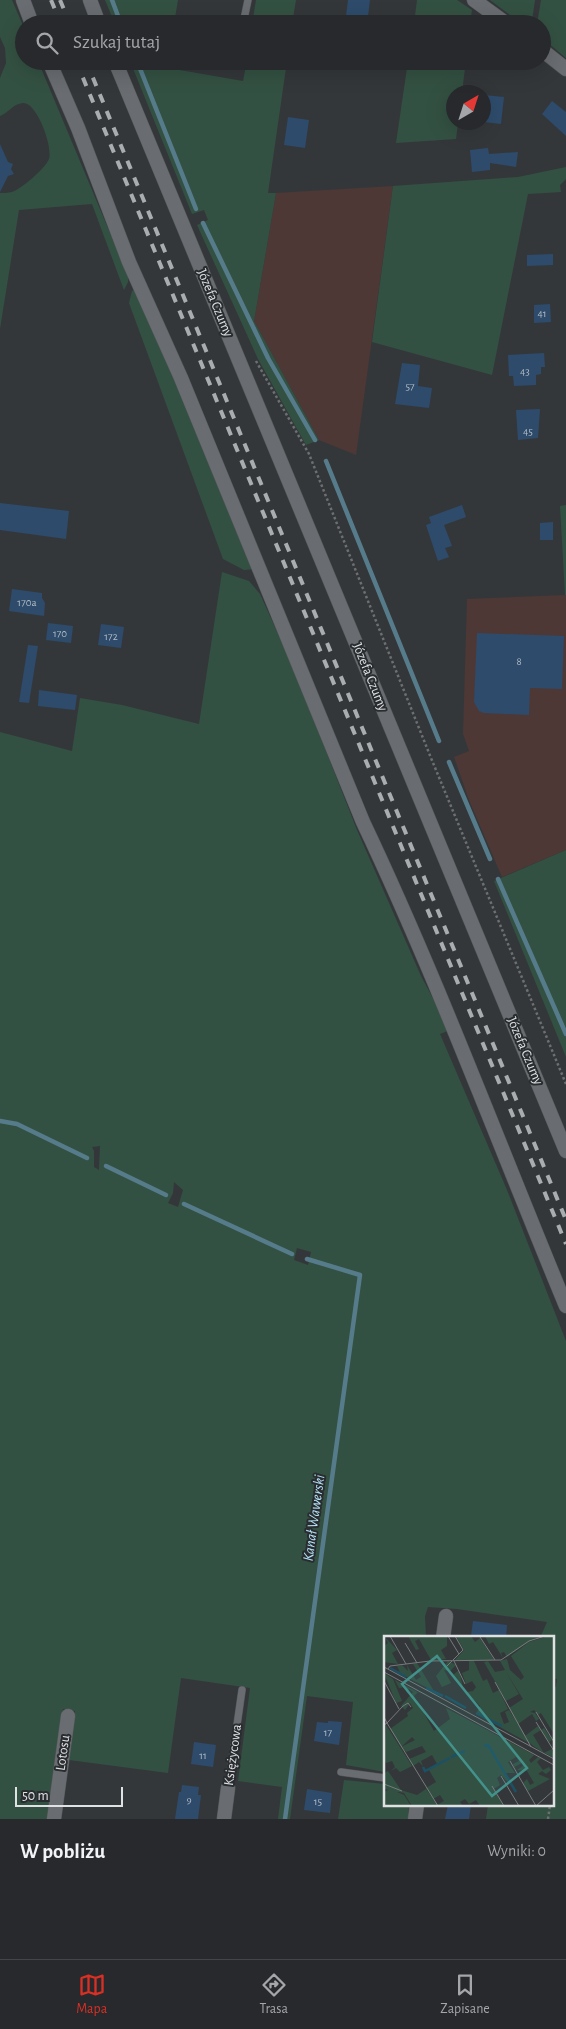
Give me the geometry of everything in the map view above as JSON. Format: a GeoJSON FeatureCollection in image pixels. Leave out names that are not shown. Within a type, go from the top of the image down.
{"type":"FeatureCollection","features":[{"type":"Feature","properties":{"kind":"street"},"geometry":{"type":"LineString","coordinates":[[23,0],[29,15]]}},
{"type":"Feature","properties":{"kind":"street"},"geometry":{"type":"LineString","coordinates":[[90,0],[96,15]]}},
{"type":"Feature","properties":{"kind":"street"},"geometry":{"type":"LineString","coordinates":[[474,0],[495,15]]}},
{"type":"Feature","properties":{"kind":"street"},"geometry":{"type":"LineString","coordinates":[[551,57],[566,69]]}},
{"type":"Feature","properties":{"kind":"street"},"geometry":{"type":"LineString","coordinates":[[53,70],[78,128],[130,262],[181,378],[363,822],[390,880],[456,1036],[566,1306]]}},
{"type":"Feature","properties":{"kind":"street","name":"Józefa Czumy"},"geometry":{"type":"LineString","coordinates":[[119,70],[566,1151]]}},
{"type":"Feature","properties":{"kind":"street"},"geometry":{"type":"LineString","coordinates":[[443,1636],[446,1616]]}},
{"type":"Feature","properties":{"kind":"street","name":"Lotosu"},"geometry":{"type":"LineString","coordinates":[[54,1819],[68,1716]]}},
{"type":"Feature","properties":{"kind":"street","name":"Księżycowa"},"geometry":{"type":"LineString","coordinates":[[224,1819],[228,1788]]}},
{"type":"Feature","properties":{"kind":"street"},"geometry":{"type":"LineString","coordinates":[[415,1819],[416,1806]]}},
{"type":"Feature","properties":{"kind":"lane"},"geometry":{"type":"LineString","coordinates":[[245,15],[248,0]]}},
{"type":"Feature","properties":{"kind":"lane","name":"Księżycowa"},"geometry":{"type":"LineString","coordinates":[[228,1788],[242,1690]]}},
{"type":"Feature","properties":{"kind":"lane"},"geometry":{"type":"LineString","coordinates":[[341,1772],[384,1778]]}},
{"type":"Feature","properties":{"kind":"path"},"geometry":{"type":"LineString","coordinates":[[255,360],[309,454],[431,758],[566,1084]]}},
{"type":"Feature","properties":{"kind":"path"},"geometry":{"type":"LineString","coordinates":[[548,1819],[550,1806]]}},
{"type":"Feature","properties":{"kind":"shaded area"},"geometry":{"type":"Polygon","coordinates":[[[393,186],[356,455],[319,440],[254,321],[276,193],[393,186]]]}},
{"type":"Feature","properties":{"kind":"shaded area"},"geometry":{"type":"Polygon","coordinates":[[[566,595],[566,850],[502,877],[469,800],[454,757],[469,751],[463,734],[467,599],[566,595]]]}},
{"type":"Feature","properties":{"kind":"green space"},"geometry":{"type":"Polygon","coordinates":[[[0,0],[12,0],[18,15],[15,15],[15,70],[42,70],[128,276],[128,282],[124,290],[92,204],[19,210],[0,329],[0,193],[12,192],[27,183],[47,163],[50,153],[43,126],[34,110],[28,105],[19,104],[0,116],[0,78],[6,63],[5,48],[0,37],[0,0]]]}},
{"type":"Feature","properties":{"kind":"green space"},"geometry":{"type":"Polygon","coordinates":[[[105,0],[178,0],[176,15],[111,15],[105,0]]]}},
{"type":"Feature","properties":{"kind":"green space"},"geometry":{"type":"Polygon","coordinates":[[[256,0],[296,0],[294,15],[254,15],[256,0]]]}},
{"type":"Feature","properties":{"kind":"green space"},"geometry":{"type":"Polygon","coordinates":[[[417,0],[457,0],[472,10],[471,15],[415,15],[417,0]]]}},
{"type":"Feature","properties":{"kind":"green space"},"geometry":{"type":"Polygon","coordinates":[[[490,0],[535,0],[533,15],[510,15],[490,0]]]}},
{"type":"Feature","properties":{"kind":"green space"},"geometry":{"type":"Polygon","coordinates":[[[541,0],[566,0],[566,58],[551,46],[551,15],[538,15],[541,0]]]}},
{"type":"Feature","properties":{"kind":"green space"},"geometry":{"type":"Polygon","coordinates":[[[134,70],[180,70],[243,81],[245,70],[286,70],[268,193],[276,193],[254,321],[319,440],[306,445],[258,359],[197,225],[208,220],[204,210],[192,214],[134,70]]]}},
{"type":"Feature","properties":{"kind":"green space"},"geometry":{"type":"Polygon","coordinates":[[[407,70],[465,70],[463,85],[446,85],[446,130],[457,130],[456,139],[396,143],[407,70]]]}},
{"type":"Feature","properties":{"kind":"green space"},"geometry":{"type":"Polygon","coordinates":[[[566,167],[566,179],[560,185],[561,192],[528,194],[492,375],[372,342],[393,186],[518,177],[566,167]]]}},
{"type":"Feature","properties":{"kind":"green space"},"geometry":{"type":"Polygon","coordinates":[[[136,289],[255,569],[244,570],[223,559],[129,303],[132,291],[136,289]]]}},
{"type":"Feature","properties":{"kind":"green space"},"geometry":{"type":"Polygon","coordinates":[[[566,505],[566,595],[565,595],[560,506],[566,505]]]}},
{"type":"Feature","properties":{"kind":"green space"},"geometry":{"type":"Polygon","coordinates":[[[222,572],[249,581],[260,594],[293,667],[357,830],[421,976],[450,1030],[440,1034],[507,1190],[566,1341],[566,1819],[486,1819],[488,1806],[554,1806],[554,1687],[556,1687],[557,1679],[554,1678],[554,1636],[541,1636],[547,1622],[457,1609],[428,1607],[425,1616],[426,1636],[384,1636],[384,1772],[346,1765],[353,1702],[307,1696],[290,1819],[278,1819],[282,1787],[238,1781],[250,1688],[181,1678],[168,1773],[69,1760],[75,1711],[63,1709],[47,1819],[0,1819],[0,732],[72,751],[80,698],[122,705],[199,724],[222,572]],[[100,1146],[92,1147],[94,1151],[94,1167],[99,1169],[100,1146]],[[174,1182],[173,1193],[168,1203],[178,1207],[183,1190],[174,1182]],[[297,1248],[294,1260],[308,1265],[311,1252],[297,1248]]]}},
{"type":"Feature","properties":{"kind":"green space"},"geometry":{"type":"Polygon","coordinates":[[[566,850],[566,1057],[494,881],[566,850]]]}},
{"type":"Feature","properties":{"kind":"green space"},"geometry":{"type":"Polygon","coordinates":[[[344,1780],[384,1784],[384,1806],[409,1806],[408,1819],[338,1819],[344,1780]]]}},
{"type":"Feature","properties":{"kind":"building"},"geometry":{"type":"Polygon","coordinates":[[[348,0],[370,0],[368,15],[346,15],[348,0]]]}},
{"type":"Feature","properties":{"kind":"building"},"geometry":{"type":"Polygon","coordinates":[[[491,96],[504,97],[501,124],[491,123],[491,96]]]}},
{"type":"Feature","properties":{"kind":"building"},"geometry":{"type":"Polygon","coordinates":[[[552,101],[566,112],[566,136],[542,114],[552,101]]]}},
{"type":"Feature","properties":{"kind":"building"},"geometry":{"type":"Polygon","coordinates":[[[288,117],[309,120],[305,148],[284,145],[288,117]]]}},
{"type":"Feature","properties":{"kind":"building"},"geometry":{"type":"Polygon","coordinates":[[[0,144],[8,162],[13,164],[11,169],[14,174],[8,176],[0,192],[0,144]]]}},
{"type":"Feature","properties":{"kind":"building"},"geometry":{"type":"Polygon","coordinates":[[[488,148],[489,154],[518,152],[516,167],[490,163],[490,170],[472,172],[470,150],[488,148]]]}},
{"type":"Feature","properties":{"kind":"building"},"geometry":{"type":"Polygon","coordinates":[[[553,254],[553,265],[527,266],[527,255],[553,254]]]}},
{"type":"Feature","properties":{"kind":"building"},"geometry":{"type":"Polygon","coordinates":[[[550,304],[551,322],[534,323],[534,305],[550,304]]]}},
{"type":"Feature","properties":{"kind":"building"},"geometry":{"type":"Polygon","coordinates":[[[544,353],[545,367],[541,367],[541,374],[536,375],[536,385],[514,386],[513,376],[509,376],[508,355],[544,353]]]}},
{"type":"Feature","properties":{"kind":"building"},"geometry":{"type":"Polygon","coordinates":[[[402,363],[420,365],[418,386],[432,388],[429,408],[395,404],[402,363]]]}},
{"type":"Feature","properties":{"kind":"building"},"geometry":{"type":"Polygon","coordinates":[[[540,409],[538,438],[518,440],[516,410],[540,409]]]}},
{"type":"Feature","properties":{"kind":"building"},"geometry":{"type":"Polygon","coordinates":[[[0,503],[69,511],[66,539],[0,530],[0,503]]]}},
{"type":"Feature","properties":{"kind":"building"},"geometry":{"type":"Polygon","coordinates":[[[462,505],[466,517],[444,525],[452,546],[445,548],[449,557],[438,561],[426,525],[431,523],[429,517],[462,505]]]}},
{"type":"Feature","properties":{"kind":"building"},"geometry":{"type":"Polygon","coordinates":[[[553,522],[553,540],[540,540],[540,523],[553,522]]]}},
{"type":"Feature","properties":{"kind":"building"},"geometry":{"type":"Polygon","coordinates":[[[12,589],[42,593],[45,603],[44,616],[9,611],[12,589]]]}},
{"type":"Feature","properties":{"kind":"building"},"geometry":{"type":"Polygon","coordinates":[[[48,623],[73,626],[71,643],[46,640],[48,623]]]}},
{"type":"Feature","properties":{"kind":"building"},"geometry":{"type":"Polygon","coordinates":[[[101,624],[124,627],[121,648],[98,645],[101,624]]]}},
{"type":"Feature","properties":{"kind":"building"},"geometry":{"type":"Polygon","coordinates":[[[477,633],[564,636],[562,689],[530,688],[529,715],[484,713],[479,711],[474,702],[477,633]]]}},
{"type":"Feature","properties":{"kind":"building"},"geometry":{"type":"Polygon","coordinates":[[[28,645],[38,646],[29,703],[19,702],[28,645]]]}},
{"type":"Feature","properties":{"kind":"building"},"geometry":{"type":"Polygon","coordinates":[[[39,690],[77,695],[75,710],[38,706],[39,690]]]}},
{"type":"Feature","properties":{"kind":"building"},"geometry":{"type":"Polygon","coordinates":[[[473,1621],[507,1625],[506,1636],[471,1636],[473,1621]]]}},
{"type":"Feature","properties":{"kind":"building"},"geometry":{"type":"Polygon","coordinates":[[[328,1721],[342,1722],[339,1745],[314,1741],[317,1722],[328,1723],[328,1721]]]}},
{"type":"Feature","properties":{"kind":"building"},"geometry":{"type":"Polygon","coordinates":[[[194,1742],[216,1745],[213,1767],[191,1764],[194,1742]]]}},
{"type":"Feature","properties":{"kind":"building"},"geometry":{"type":"Polygon","coordinates":[[[182,1785],[199,1787],[198,1795],[201,1795],[198,1819],[175,1819],[179,1792],[181,1792],[182,1785]]]}},
{"type":"Feature","properties":{"kind":"building"},"geometry":{"type":"Polygon","coordinates":[[[307,1789],[332,1793],[330,1813],[304,1810],[307,1789]]]}},
{"type":"Feature","properties":{"kind":"building"},"geometry":{"type":"Polygon","coordinates":[[[448,1806],[471,1806],[469,1819],[445,1819],[448,1806]]]}},
{"type":"Feature","properties":{"kind":"waterway"},"geometry":{"type":"LineString","coordinates":[[112,0],[118,15]]}},
{"type":"Feature","properties":{"kind":"waterway"},"geometry":{"type":"LineString","coordinates":[[141,70],[196,209]]}},
{"type":"Feature","properties":{"kind":"waterway"},"geometry":{"type":"LineString","coordinates":[[203,223],[268,358],[315,440]]}},
{"type":"Feature","properties":{"kind":"waterway"},"geometry":{"type":"LineString","coordinates":[[326,461],[439,741]]}},
{"type":"Feature","properties":{"kind":"waterway"},"geometry":{"type":"LineString","coordinates":[[449,762],[490,859]]}},
{"type":"Feature","properties":{"kind":"waterway"},"geometry":{"type":"LineString","coordinates":[[498,879],[566,1034]]}},
{"type":"Feature","properties":{"kind":"waterway","name":"Kanał Wawerski"},"geometry":{"type":"LineString","coordinates":[[0,1121],[17,1124],[87,1158]]}},
{"type":"Feature","properties":{"kind":"waterway","name":"Kanał Wawerski"},"geometry":{"type":"LineString","coordinates":[[106,1166],[166,1195]]}},
{"type":"Feature","properties":{"kind":"waterway","name":"Kanał Wawerski"},"geometry":{"type":"LineString","coordinates":[[184,1204],[292,1254]]}},
{"type":"Feature","properties":{"kind":"waterway","name":"Kanał Wawerski"},"geometry":{"type":"LineString","coordinates":[[285,1819],[360,1275],[307,1259]]}},
{"type":"Feature","properties":{"kind":"railway"},"geometry":{"type":"LineString","coordinates":[[51,0],[57,15]]}},
{"type":"Feature","properties":{"kind":"railway"},"geometry":{"type":"LineString","coordinates":[[60,0],[66,15]]}},
{"type":"Feature","properties":{"kind":"railway"},"geometry":{"type":"LineString","coordinates":[[80,70],[566,1244]]}},
{"type":"Feature","properties":{"kind":"railway"},"geometry":{"type":"LineString","coordinates":[[90,70],[566,1220]]}}]}
